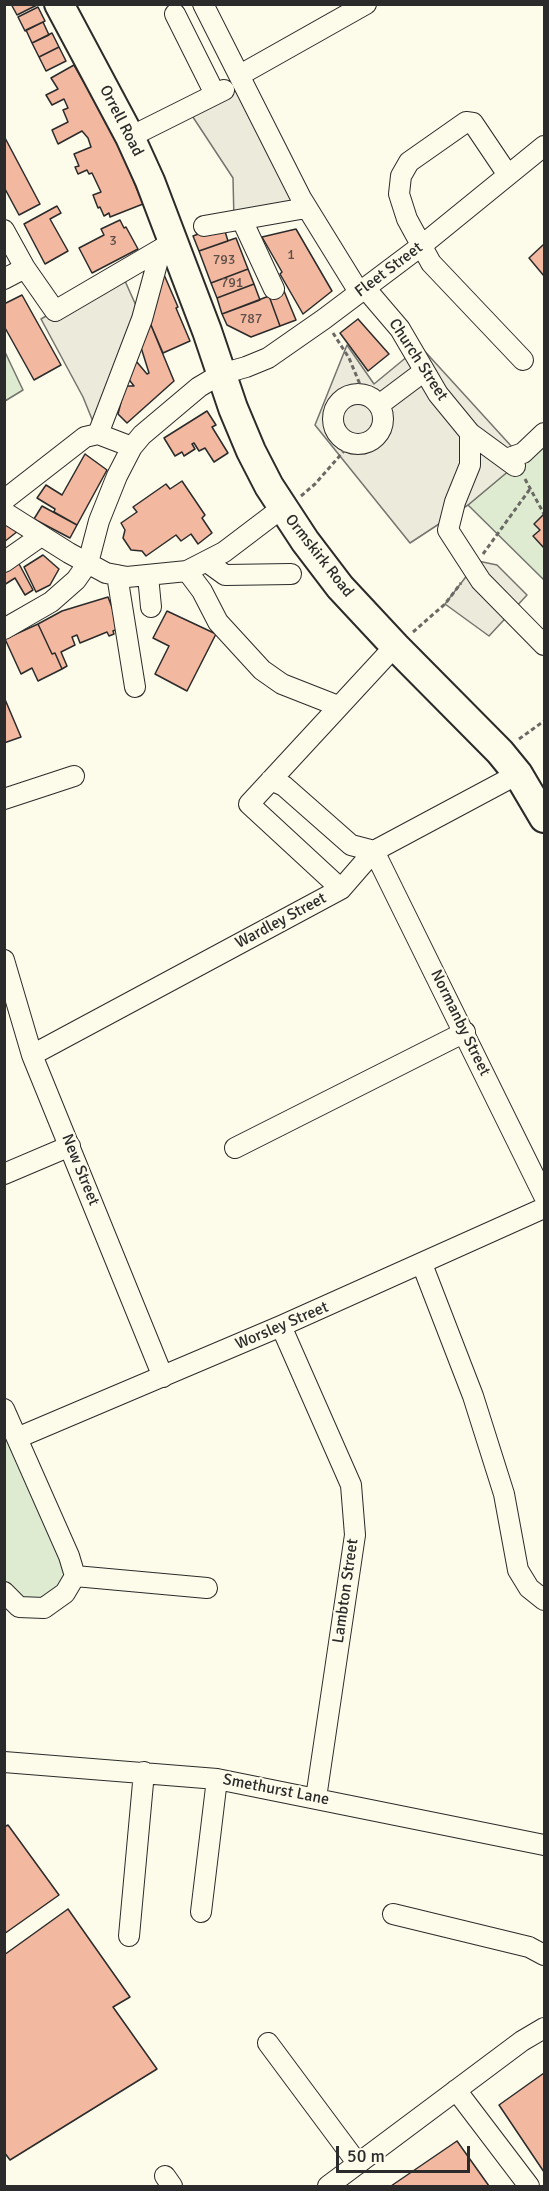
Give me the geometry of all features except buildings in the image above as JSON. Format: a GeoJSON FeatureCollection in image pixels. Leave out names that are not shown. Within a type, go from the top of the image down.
{"type":"FeatureCollection","features":[{"type":"Feature","properties":{"kind":"highway","name":"Orrell Road"},"geometry":{"type":"LineString","coordinates":[[59,4],[130,136],[167,246]]}},
{"type":"Feature","properties":{"kind":"highway","name":"Ormskirk Road"},"geometry":{"type":"LineString","coordinates":[[167,246],[222,374],[251,451],[282,508],[340,587],[402,641],[500,752],[518,774],[544,818]]}},
{"type":"Feature","properties":{"kind":"street","name":"Church Street"},"geometry":{"type":"LineString","coordinates":[[203,4],[306,208],[362,290],[400,329],[423,372],[470,434],[514,466]]}},
{"type":"Feature","properties":{"kind":"street"},"geometry":{"type":"LineString","coordinates":[[240,75],[366,4]]}},
{"type":"Feature","properties":{"kind":"street"},"geometry":{"type":"LineString","coordinates":[[130,136],[220,92],[175,14]]}},
{"type":"Feature","properties":{"kind":"street"},"geometry":{"type":"LineString","coordinates":[[508,175],[473,123],[466,122],[409,162],[401,176],[399,194],[407,219],[431,263],[523,360]]}},
{"type":"Feature","properties":{"kind":"street","name":"Fleet Street"},"geometry":{"type":"LineString","coordinates":[[88,563],[99,521],[117,476],[132,447],[189,393],[222,374],[268,358],[421,246],[544,146]]}},
{"type":"Feature","properties":{"kind":"street"},"geometry":{"type":"LineString","coordinates":[[204,226],[306,208]]}},
{"type":"Feature","properties":{"kind":"street"},"geometry":{"type":"LineString","coordinates":[[242,220],[274,289]]}},
{"type":"Feature","properties":{"kind":"street"},"geometry":{"type":"LineString","coordinates":[[4,230],[25,268],[55,311],[167,246]]}},
{"type":"Feature","properties":{"kind":"street"},"geometry":{"type":"LineString","coordinates":[[98,434],[167,246]]}},
{"type":"Feature","properties":{"kind":"street"},"geometry":{"type":"LineString","coordinates":[[4,279],[25,268]]}},
{"type":"Feature","properties":{"kind":"street"},"geometry":{"type":"LineString","coordinates":[[372,400],[383,420],[378,434],[366,443],[351,443],[337,433],[334,425],[336,408],[348,396],[372,400],[423,372]]}},
{"type":"Feature","properties":{"kind":"street"},"geometry":{"type":"LineString","coordinates":[[514,466],[523,453],[544,433]]}},
{"type":"Feature","properties":{"kind":"street"},"geometry":{"type":"LineString","coordinates":[[4,500],[85,438],[98,434],[132,447]]}},
{"type":"Feature","properties":{"kind":"street"},"geometry":{"type":"LineString","coordinates":[[470,434],[470,465],[455,502],[448,530],[481,581],[544,645]]}},
{"type":"Feature","properties":{"kind":"street"},"geometry":{"type":"LineString","coordinates":[[4,512],[106,573],[148,576],[187,571],[207,562],[224,552],[282,508]]}},
{"type":"Feature","properties":{"kind":"street"},"geometry":{"type":"LineString","coordinates":[[4,562],[41,536]]}},
{"type":"Feature","properties":{"kind":"street"},"geometry":{"type":"LineString","coordinates":[[207,562],[225,575],[291,574]]}},
{"type":"Feature","properties":{"kind":"street"},"geometry":{"type":"LineString","coordinates":[[4,629],[58,597],[76,580],[88,563]]}},
{"type":"Feature","properties":{"kind":"street"},"geometry":{"type":"LineString","coordinates":[[187,571],[202,591],[218,622],[262,670],[282,684],[338,706]]}},
{"type":"Feature","properties":{"kind":"street"},"geometry":{"type":"LineString","coordinates":[[117,575],[135,687]]}},
{"type":"Feature","properties":{"kind":"street"},"geometry":{"type":"LineString","coordinates":[[148,576],[151,608]]}},
{"type":"Feature","properties":{"kind":"street"},"geometry":{"type":"LineString","coordinates":[[341,889],[249,804],[338,706],[402,641]]}},
{"type":"Feature","properties":{"kind":"street","name":"Wardley Street"},"geometry":{"type":"LineString","coordinates":[[32,1054],[341,889],[374,850],[518,774]]}},
{"type":"Feature","properties":{"kind":"street"},"geometry":{"type":"LineString","coordinates":[[4,799],[74,776]]}},
{"type":"Feature","properties":{"kind":"street"},"geometry":{"type":"LineString","coordinates":[[271,780],[285,786],[351,845],[374,850]]}},
{"type":"Feature","properties":{"kind":"street","name":"Normanby Street"},"geometry":{"type":"LineString","coordinates":[[374,850],[544,1196]]}},
{"type":"Feature","properties":{"kind":"street","name":"New Street"},"geometry":{"type":"LineString","coordinates":[[4,960],[32,1054],[163,1377]]}},
{"type":"Feature","properties":{"kind":"street"},"geometry":{"type":"LineString","coordinates":[[235,1148],[465,1032]]}},
{"type":"Feature","properties":{"kind":"street"},"geometry":{"type":"LineString","coordinates":[[4,1174],[70,1146]]}},
{"type":"Feature","properties":{"kind":"street","name":"Worsley Street"},"geometry":{"type":"LineString","coordinates":[[17,1438],[281,1326],[544,1208]]}},
{"type":"Feature","properties":{"kind":"street"},"geometry":{"type":"LineString","coordinates":[[422,1264],[473,1396],[504,1494],[518,1570],[529,1588],[544,1600]]}},
{"type":"Feature","properties":{"kind":"street","name":"Lambton Street"},"geometry":{"type":"LineString","coordinates":[[281,1326],[351,1485],[355,1535],[316,1798]]}},
{"type":"Feature","properties":{"kind":"street"},"geometry":{"type":"LineString","coordinates":[[4,1410],[69,1556],[75,1576],[65,1593],[44,1608],[19,1608],[4,1592]]}},
{"type":"Feature","properties":{"kind":"street"},"geometry":{"type":"LineString","coordinates":[[75,1576],[207,1588]]}},
{"type":"Feature","properties":{"kind":"street","name":"Smethurst Lane"},"geometry":{"type":"LineString","coordinates":[[4,1762],[218,1779],[544,1845]]}},
{"type":"Feature","properties":{"kind":"street"},"geometry":{"type":"LineString","coordinates":[[129,1936],[144,1772]]}},
{"type":"Feature","properties":{"kind":"street"},"geometry":{"type":"LineString","coordinates":[[201,1912],[218,1779]]}},
{"type":"Feature","properties":{"kind":"street"},"geometry":{"type":"LineString","coordinates":[[393,1914],[530,1947],[544,1955]]}},
{"type":"Feature","properties":{"kind":"street"},"geometry":{"type":"LineString","coordinates":[[331,2186],[522,2041],[544,2028]]}},
{"type":"Feature","properties":{"kind":"street"},"geometry":{"type":"LineString","coordinates":[[268,2043],[358,2164]]}},
{"type":"Feature","properties":{"kind":"street"},"geometry":{"type":"LineString","coordinates":[[456,2090],[529,2187]]}},
{"type":"Feature","properties":{"kind":"path"},"geometry":{"type":"LineString","coordinates":[[324,319],[372,400]]}},
{"type":"Feature","properties":{"kind":"path"},"geometry":{"type":"LineString","coordinates":[[282,508],[315,484],[351,443]]}},
{"type":"Feature","properties":{"kind":"path"},"geometry":{"type":"LineString","coordinates":[[514,466],[544,514]]}},
{"type":"Feature","properties":{"kind":"path"},"geometry":{"type":"LineString","coordinates":[[402,641],[445,604],[530,489]]}},
{"type":"Feature","properties":{"kind":"path"},"geometry":{"type":"LineString","coordinates":[[500,752],[544,721]]}},
{"type":"Feature","properties":{"kind":"green space"},"geometry":{"type":"Polygon","coordinates":[[[5,352],[23,390],[4,401],[5,352]]]}},
{"type":"Feature","properties":{"kind":"green space"},"geometry":{"type":"Polygon","coordinates":[[[544,441],[544,580],[468,505],[544,441]]]}},
{"type":"Feature","properties":{"kind":"green space"},"geometry":{"type":"Polygon","coordinates":[[[4,1407],[75,1576],[44,1608],[5,1592],[4,1407]]]}},
{"type":"Feature","properties":{"kind":"shaded area"},"geometry":{"type":"Polygon","coordinates":[[[240,75],[301,198],[234,221],[233,178],[187,108],[240,75]]]}},
{"type":"Feature","properties":{"kind":"shaded area"},"geometry":{"type":"Polygon","coordinates":[[[121,272],[142,319],[98,434],[83,397],[41,319],[121,272]]]}},
{"type":"Feature","properties":{"kind":"shaded area"},"geometry":{"type":"Polygon","coordinates":[[[347,345],[374,384],[420,346],[523,459],[468,505],[410,543],[315,425],[347,345]]]}},
{"type":"Feature","properties":{"kind":"shaded area"},"geometry":{"type":"Polygon","coordinates":[[[478,561],[497,565],[527,595],[489,636],[445,604],[478,561]]]}}]}
